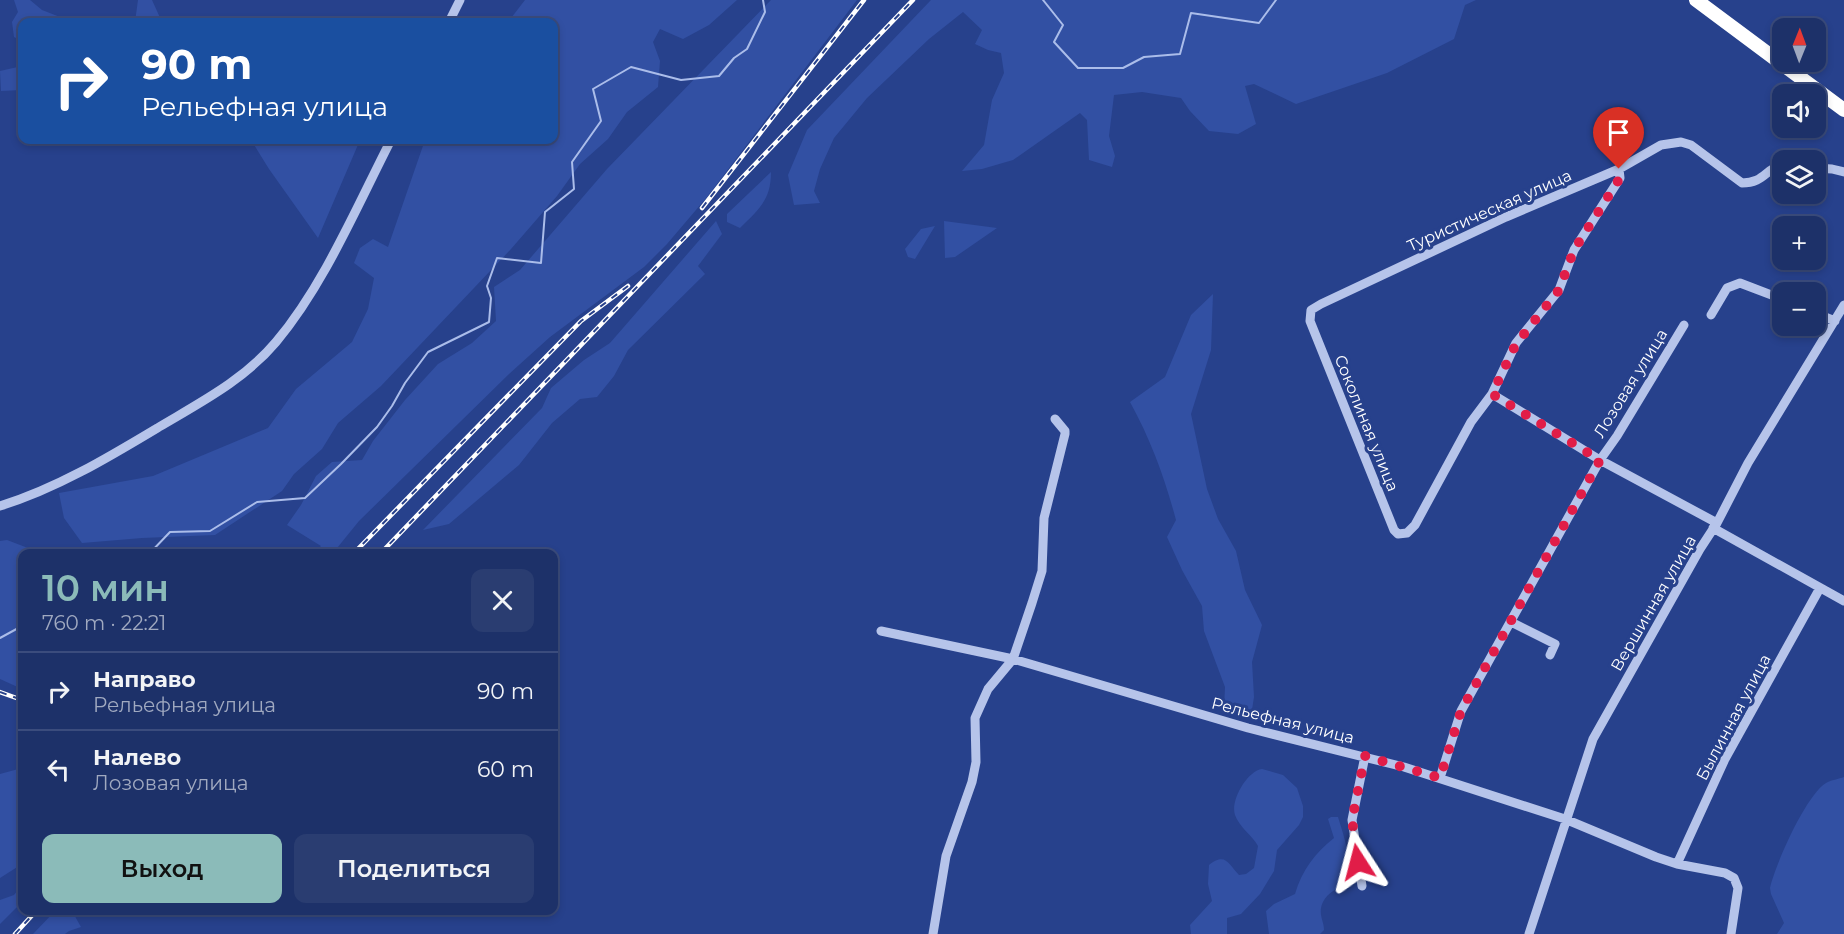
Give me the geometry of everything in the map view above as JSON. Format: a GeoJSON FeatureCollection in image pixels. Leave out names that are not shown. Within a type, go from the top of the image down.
{"type":"FeatureCollection","features":[{"type":"Feature","properties":{"kind":"highway"},"geometry":{"type":"LineString","coordinates":[[1696,0],[1844,110]]}},
{"type":"Feature","properties":{"kind":"street"},"geometry":{"type":"LineString","coordinates":[[451,18],[460,0]]}},
{"type":"Feature","properties":{"kind":"street","name":"Туристическая улица"},"geometry":{"type":"LineString","coordinates":[[1310,321],[1311,310],[1321,304],[1506,217],[1619,169],[1661,145],[1682,142],[1691,145],[1742,183],[1758,181],[1772,169]]}},
{"type":"Feature","properties":{"kind":"street"},"geometry":{"type":"LineString","coordinates":[[0,506],[22,499],[108,457],[224,389],[254,365],[276,342],[302,307],[339,243],[389,144]]}},
{"type":"Feature","properties":{"kind":"street"},"geometry":{"type":"LineString","coordinates":[[1619,169],[1620,178],[1574,250],[1559,290],[1516,344],[1492,394],[1600,460],[1844,601]]}},
{"type":"Feature","properties":{"kind":"street"},"geometry":{"type":"LineString","coordinates":[[1826,170],[1844,172]]}},
{"type":"Feature","properties":{"kind":"street"},"geometry":{"type":"LineString","coordinates":[[1711,315],[1727,288],[1740,282],[1772,295]]}},
{"type":"Feature","properties":{"kind":"street","name":"Вершинная улица"},"geometry":{"type":"LineString","coordinates":[[1529,934],[1565,819],[1597,729],[1715,526],[1748,463],[1844,305]]}},
{"type":"Feature","properties":{"kind":"street"},"geometry":{"type":"LineString","coordinates":[[1826,317],[1835,321]]}},
{"type":"Feature","properties":{"kind":"street","name":"Соколиная улица"},"geometry":{"type":"LineString","coordinates":[[1310,321],[1394,530],[1398,534],[1407,533],[1415,525],[1471,422],[1492,394]]}},
{"type":"Feature","properties":{"kind":"street","name":"Лозовая улица"},"geometry":{"type":"LineString","coordinates":[[1440,778],[1461,711],[1600,460],[1684,325]]}},
{"type":"Feature","properties":{"kind":"street"},"geometry":{"type":"LineString","coordinates":[[933,934],[946,856],[972,782],[976,762],[975,718],[988,689],[1013,659],[1042,571],[1044,518],[1065,434],[1055,419]]}},
{"type":"Feature","properties":{"kind":"street","name":"Былинная улица"},"geometry":{"type":"LineString","coordinates":[[1677,864],[1725,759],[1820,588]]}},
{"type":"Feature","properties":{"kind":"street"},"geometry":{"type":"LineString","coordinates":[[1511,622],[1555,644],[1550,655]]}},
{"type":"Feature","properties":{"kind":"street","name":"Рельефная улица"},"geometry":{"type":"LineString","coordinates":[[881,631],[1013,659],[1236,724],[1365,756],[1565,819],[1677,864],[1725,873],[1734,878],[1738,888],[1731,934]]}},
{"type":"Feature","properties":{"kind":"street"},"geometry":{"type":"LineString","coordinates":[[1362,886],[1352,820],[1365,756]]}},
{"type":"Feature","properties":{"kind":"shaded area"},"geometry":{"type":"Polygon","coordinates":[[[14,0],[30,0],[42,10],[60,18],[18,18],[18,39],[14,37],[12,22],[18,12],[14,0]]]}},
{"type":"Feature","properties":{"kind":"shaded area"},"geometry":{"type":"Polygon","coordinates":[[[138,0],[152,0],[160,18],[136,18],[138,0]]]}},
{"type":"Feature","properties":{"kind":"shaded area"},"geometry":{"type":"Polygon","coordinates":[[[525,0],[737,0],[709,25],[683,39],[660,29],[653,42],[660,61],[658,87],[627,112],[608,139],[580,164],[557,196],[511,249],[381,386],[338,423],[322,449],[294,474],[282,491],[215,535],[82,543],[64,518],[59,493],[153,476],[268,428],[296,389],[352,342],[368,309],[374,278],[354,263],[360,248],[373,239],[388,247],[424,144],[558,144],[558,18],[511,18],[525,0]]]}},
{"type":"Feature","properties":{"kind":"shaded area"},"geometry":{"type":"Polygon","coordinates":[[[771,0],[857,0],[707,197],[644,267],[550,337],[509,374],[359,521],[336,549],[318,549],[321,546],[287,525],[301,505],[316,476],[332,462],[362,460],[373,441],[405,400],[438,364],[472,343],[496,321],[494,287],[520,270],[607,169],[771,0]]]}},
{"type":"Feature","properties":{"kind":"shaded area"},"geometry":{"type":"Polygon","coordinates":[[[931,0],[1476,0],[1465,5],[1454,39],[1387,73],[1296,104],[1254,84],[1245,86],[1256,124],[1238,134],[1209,131],[1181,98],[1142,92],[1114,95],[1109,136],[1115,156],[1112,167],[1089,160],[1087,120],[1080,113],[1013,160],[982,169],[962,171],[984,145],[992,100],[1004,73],[1001,53],[975,44],[982,30],[963,12],[929,39],[867,98],[834,138],[820,169],[814,191],[820,203],[794,205],[788,175],[807,130],[931,0]]]}},
{"type":"Feature","properties":{"kind":"shaded area"},"geometry":{"type":"Polygon","coordinates":[[[18,67],[18,90],[1,91],[0,71],[18,67]]]}},
{"type":"Feature","properties":{"kind":"shaded area"},"geometry":{"type":"Polygon","coordinates":[[[253,144],[358,144],[318,238],[253,144]]]}},
{"type":"Feature","properties":{"kind":"shaded area"},"geometry":{"type":"Polygon","coordinates":[[[771,172],[769,190],[758,209],[740,228],[727,222],[727,214],[771,172]]]}},
{"type":"Feature","properties":{"kind":"shaded area"},"geometry":{"type":"Polygon","coordinates":[[[716,221],[722,234],[698,266],[705,274],[628,350],[614,376],[597,397],[580,399],[552,423],[519,465],[449,524],[423,530],[542,408],[551,388],[584,360],[610,343],[716,221]]]}},
{"type":"Feature","properties":{"kind":"shaded area"},"geometry":{"type":"Polygon","coordinates":[[[944,221],[997,228],[955,257],[945,258],[944,221]]]}},
{"type":"Feature","properties":{"kind":"shaded area"},"geometry":{"type":"Polygon","coordinates":[[[935,226],[915,259],[908,257],[905,249],[921,229],[935,226]]]}},
{"type":"Feature","properties":{"kind":"shaded area"},"geometry":{"type":"Polygon","coordinates":[[[1213,294],[1211,350],[1191,414],[1207,489],[1218,519],[1236,551],[1245,590],[1262,625],[1252,662],[1254,697],[1251,716],[1236,715],[1224,709],[1225,687],[1204,631],[1202,606],[1167,537],[1176,520],[1167,490],[1151,445],[1130,402],[1165,377],[1191,315],[1213,294]]]}},
{"type":"Feature","properties":{"kind":"shaded area"},"geometry":{"type":"Polygon","coordinates":[[[7,540],[31,549],[18,549],[18,687],[0,679],[0,541],[7,540]]]}},
{"type":"Feature","properties":{"kind":"shaded area"},"geometry":{"type":"Polygon","coordinates":[[[18,769],[18,867],[0,878],[0,774],[18,769]]]}},
{"type":"Feature","properties":{"kind":"shaded area"},"geometry":{"type":"Polygon","coordinates":[[[1262,769],[1283,775],[1297,788],[1303,806],[1303,817],[1299,825],[1277,850],[1274,871],[1260,894],[1241,914],[1227,918],[1227,934],[1191,934],[1190,925],[1212,901],[1208,884],[1209,865],[1219,860],[1226,861],[1239,875],[1246,874],[1254,868],[1258,846],[1239,823],[1234,809],[1241,788],[1251,775],[1262,769]]]}},
{"type":"Feature","properties":{"kind":"shaded area"},"geometry":{"type":"Polygon","coordinates":[[[1844,777],[1844,934],[1777,934],[1784,923],[1770,888],[1778,864],[1801,815],[1818,790],[1828,782],[1844,777]]]}},
{"type":"Feature","properties":{"kind":"shaded area"},"geometry":{"type":"Polygon","coordinates":[[[1338,817],[1349,861],[1349,870],[1344,886],[1330,893],[1324,900],[1321,915],[1324,930],[1320,934],[1269,934],[1266,911],[1274,904],[1295,894],[1301,877],[1310,863],[1334,838],[1328,819],[1338,817]]]}},
{"type":"Feature","properties":{"kind":"shaded area"},"geometry":{"type":"Polygon","coordinates":[[[18,890],[18,906],[0,924],[0,900],[14,895],[18,890]]]}},
{"type":"Feature","properties":{"kind":"shaded area"},"geometry":{"type":"Polygon","coordinates":[[[51,915],[74,915],[81,927],[65,934],[33,934],[51,915]]]}},
{"type":"Feature","properties":{"kind":"waterway"},"geometry":{"type":"LineString","coordinates":[[154,549],[170,532],[210,531],[257,502],[305,498],[377,427],[428,352],[489,322],[491,298],[487,286],[497,258],[541,263],[545,212],[574,189],[572,162],[601,121],[593,89],[631,67],[681,80],[719,76],[734,58],[747,49],[765,12],[763,0]]}},
{"type":"Feature","properties":{"kind":"waterway"},"geometry":{"type":"LineString","coordinates":[[1043,0],[1063,25],[1054,42],[1078,68],[1123,68],[1144,57],[1180,54],[1191,13],[1259,23],[1276,0]]}},
{"type":"Feature","properties":{"kind":"waterway"},"geometry":{"type":"LineString","coordinates":[[0,638],[18,628]]}},
{"type":"Feature","properties":{"kind":"railway"},"geometry":{"type":"LineString","coordinates":[[702,208],[864,0]]}},
{"type":"Feature","properties":{"kind":"railway"},"geometry":{"type":"LineString","coordinates":[[385,549],[913,0]]}},
{"type":"Feature","properties":{"kind":"railway"},"geometry":{"type":"LineString","coordinates":[[358,549],[581,321],[628,286]]}},
{"type":"Feature","properties":{"kind":"railway"},"geometry":{"type":"LineString","coordinates":[[0,692],[18,699]]}},
{"type":"Feature","properties":{"kind":"railway"},"geometry":{"type":"LineString","coordinates":[[15,934],[32,915]]}},
{"type":"Feature","properties":{"kind":"route"},"geometry":{"type":"LineString","coordinates":[[1358,862],[1352,820],[1365,756],[1440,778],[1461,711],[1600,460],[1492,394],[1516,344],[1559,290],[1574,250],[1620,178],[1619,169]]}}]}
